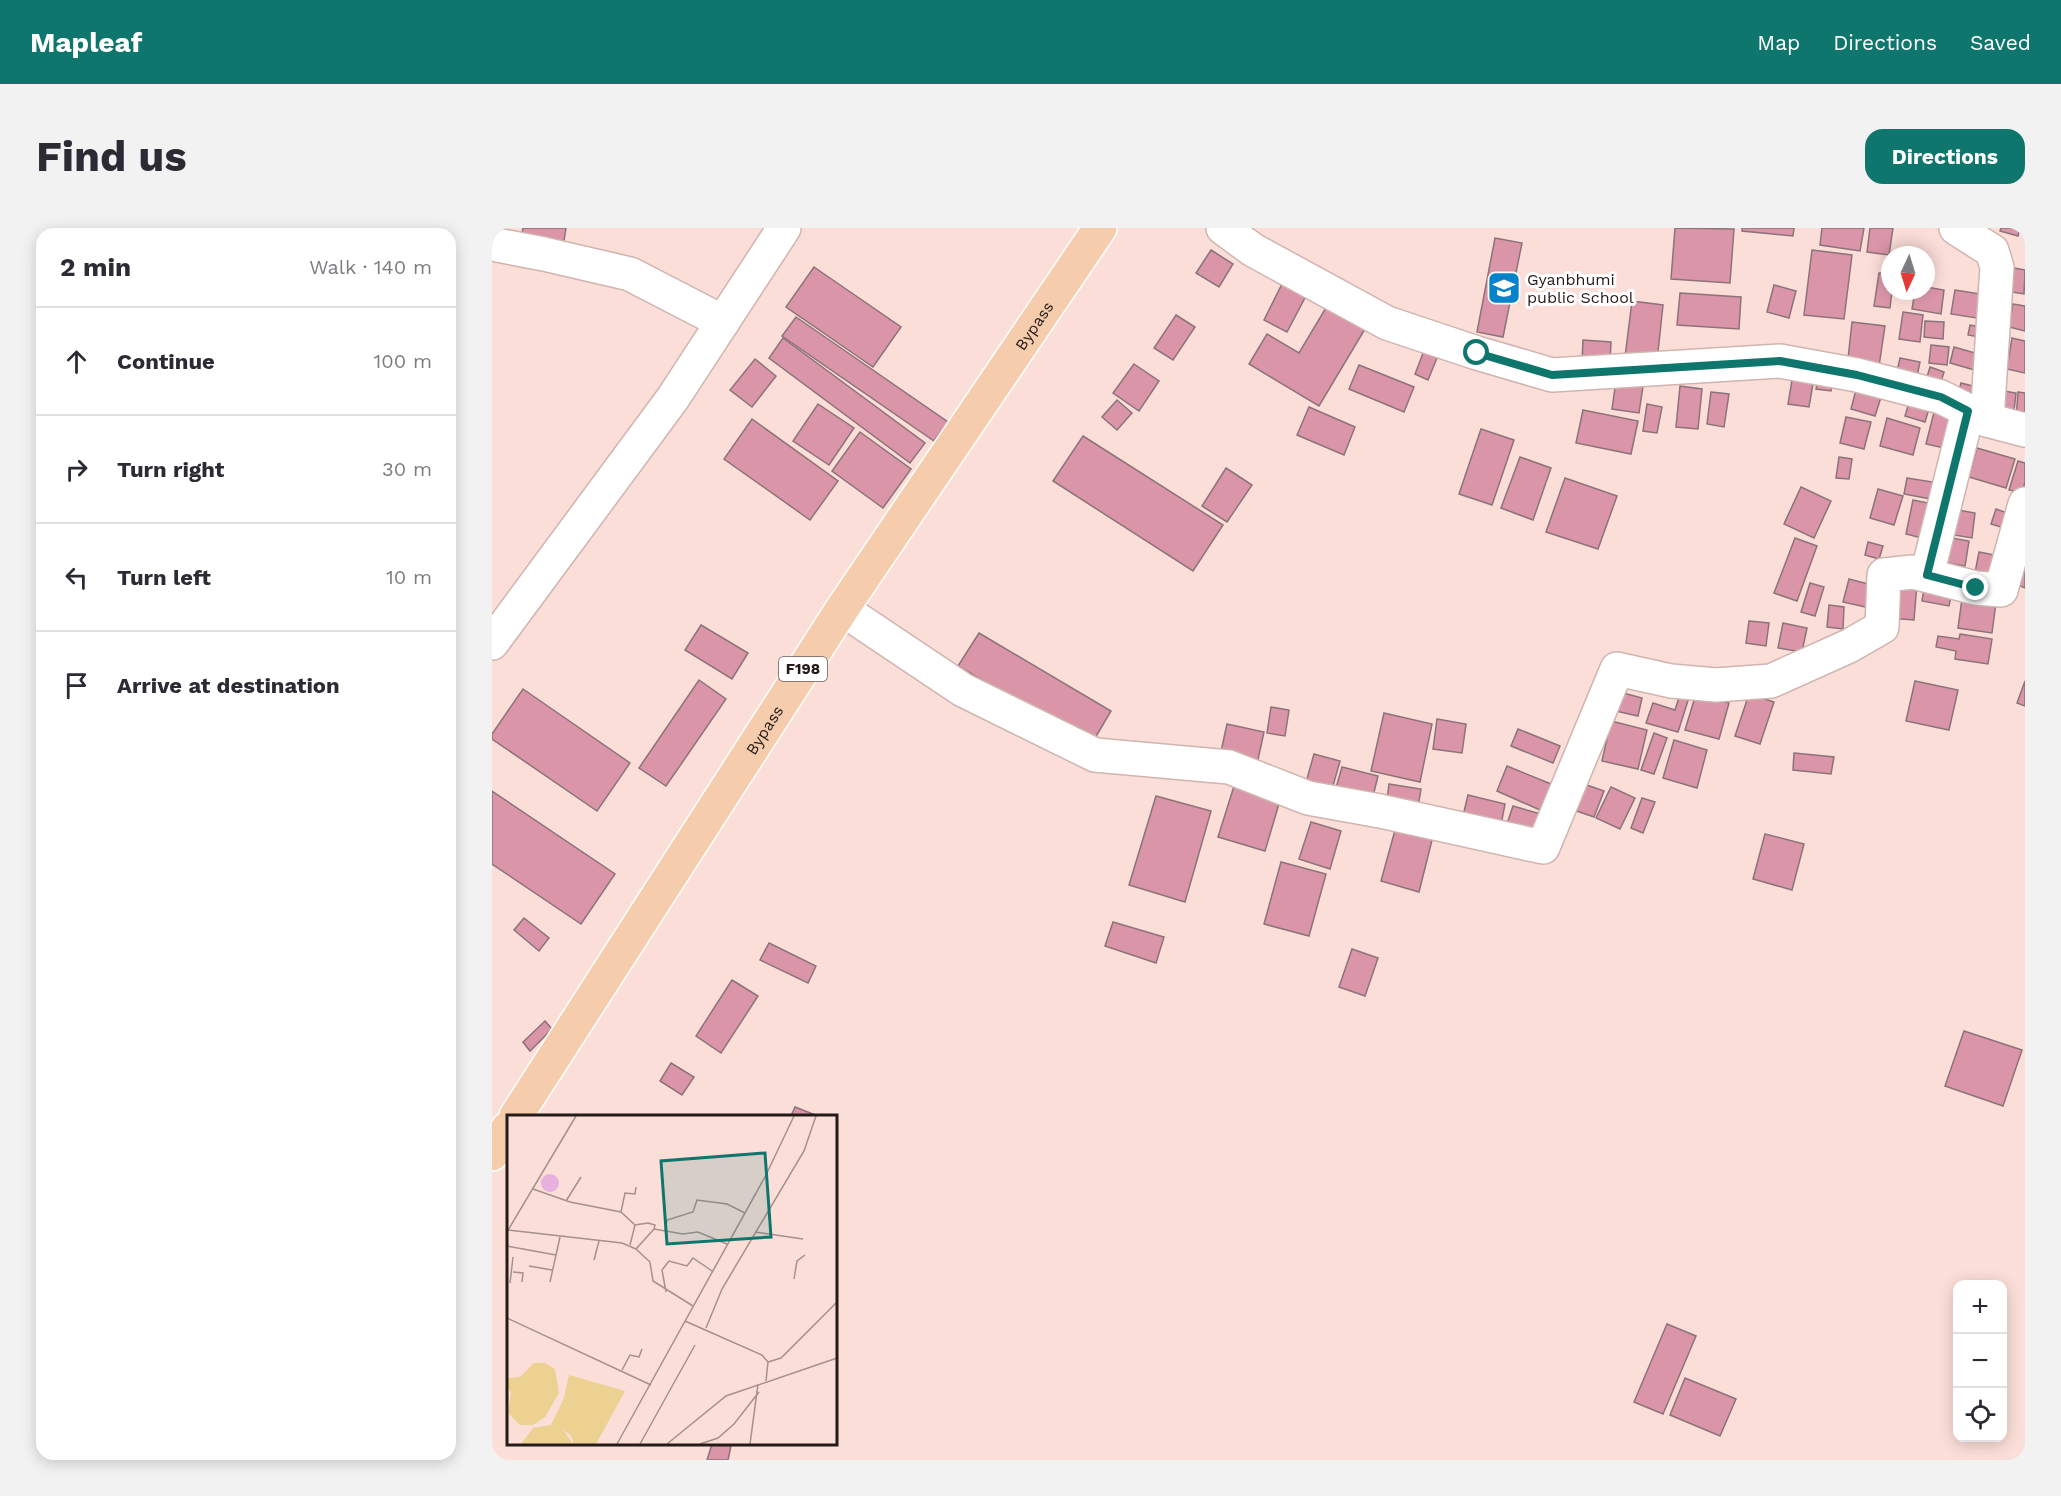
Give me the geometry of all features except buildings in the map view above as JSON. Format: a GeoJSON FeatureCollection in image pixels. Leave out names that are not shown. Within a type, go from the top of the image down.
{"type":"FeatureCollection","features":[{"type":"Feature","properties":{"kind":"main road","name":"Bypass"},"geometry":{"type":"LineString","coordinates":[[517,1115],[842,609],[1100,228]]}},
{"type":"Feature","properties":{"kind":"main road"},"geometry":{"type":"LineString","coordinates":[[492,1154],[507,1130]]}},
{"type":"Feature","properties":{"kind":"street"},"geometry":{"type":"LineString","coordinates":[[492,644],[673,398],[784,228]]}},
{"type":"Feature","properties":{"kind":"street"},"geometry":{"type":"LineString","coordinates":[[1223,228],[1253,250],[1388,323],[1552,375],[1780,361],[1857,375],[1941,397],[1978,416],[2025,430]]}},
{"type":"Feature","properties":{"kind":"street"},"geometry":{"type":"LineString","coordinates":[[1927,575],[1978,416],[1997,267],[1992,251],[1956,228]]}},
{"type":"Feature","properties":{"kind":"street"},"geometry":{"type":"LineString","coordinates":[[492,244],[630,274],[723,322]]}},
{"type":"Feature","properties":{"kind":"street"},"geometry":{"type":"LineString","coordinates":[[842,609],[963,690],[1095,755],[1228,767],[1308,798],[1380,811],[1544,847],[1617,669],[1671,681],[1716,685],[1771,681],[1849,646],[1882,627],[1884,575],[1913,572],[1976,588],[2001,590],[2025,504]]}},
{"type":"Feature","properties":{"kind":"place","name":"Gyanbhumi public School"},"geometry":{"type":"Point","coordinates":[1504,288]}},
{"type":"Feature","properties":{"kind":"route"},"geometry":{"type":"LineString","coordinates":[[1477,353],[1552,375],[1780,361],[1857,375],[1941,397],[1968,411],[1927,575],[1976,588]]}}]}
